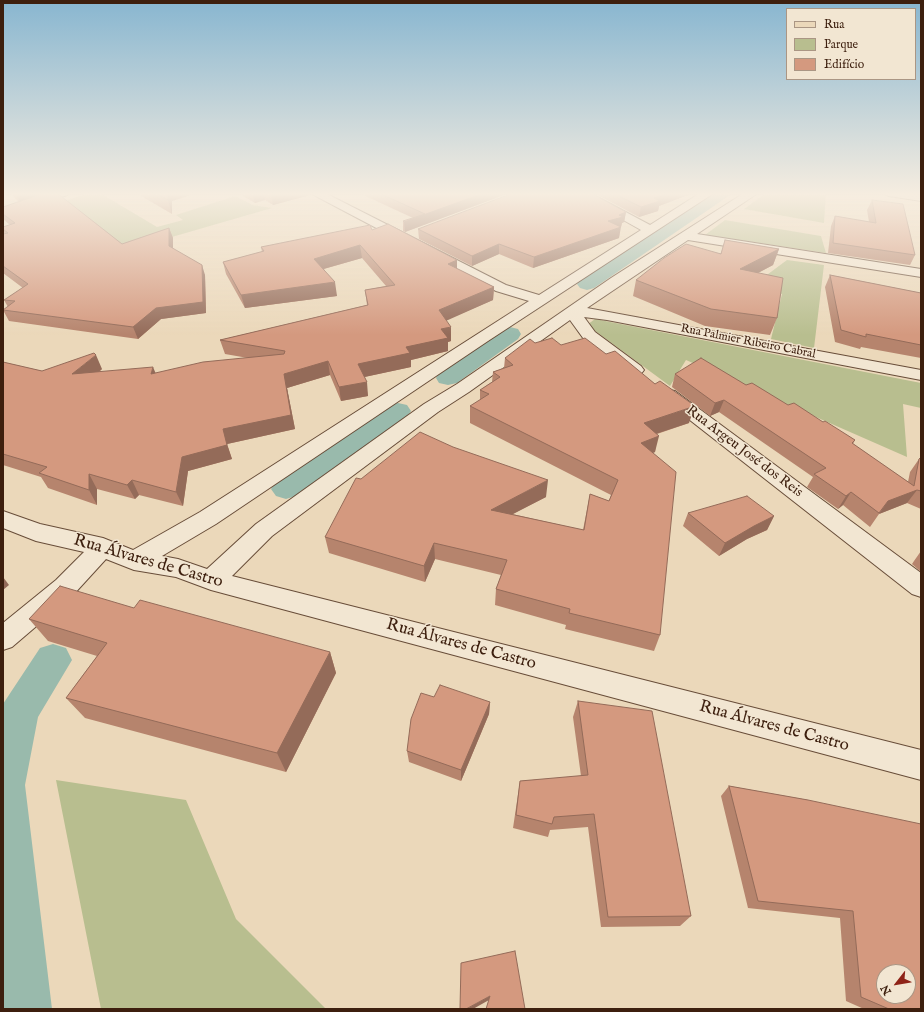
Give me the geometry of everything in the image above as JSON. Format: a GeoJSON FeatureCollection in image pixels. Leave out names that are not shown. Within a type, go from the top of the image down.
{"type":"FeatureCollection","features":[{"type":"Feature","properties":{"kind":"street"},"geometry":{"type":"LineString","coordinates":[[409,240],[501,288],[542,300]]}},
{"type":"Feature","properties":{"kind":"street"},"geometry":{"type":"LineString","coordinates":[[134,561],[214,513],[634,240]]}},
{"type":"Feature","properties":{"kind":"street"},"geometry":{"type":"LineString","coordinates":[[211,580],[250,545],[264,530],[431,408],[463,388],[680,240]]}},
{"type":"Feature","properties":{"kind":"street"},"geometry":{"type":"LineString","coordinates":[[713,240],[921,273]]}},
{"type":"Feature","properties":{"kind":"street"},"geometry":{"type":"LineString","coordinates":[[542,300],[539,305],[548,313],[565,314],[574,311]]}},
{"type":"Feature","properties":{"kind":"street","name":"Rua Palmier Ribeiro Cabral"},"geometry":{"type":"LineString","coordinates":[[574,311],[607,315],[921,375]]}},
{"type":"Feature","properties":{"kind":"street","name":"Rua Argeu José dos Reis"},"geometry":{"type":"LineString","coordinates":[[574,311],[580,325],[589,335],[921,587]]}},
{"type":"Feature","properties":{"kind":"street","name":"Rua Álvares de Castro"},"geometry":{"type":"LineString","coordinates":[[3,519],[36,532],[103,547],[134,561],[178,568],[211,580],[921,765]]}},
{"type":"Feature","properties":{"kind":"street"},"geometry":{"type":"LineString","coordinates":[[3,639],[65,587],[103,547]]}},
{"type":"Feature","properties":{"kind":"green space"},"geometry":{"type":"Polygon","coordinates":[[[114,240],[161,240],[127,250],[114,240]]]}},
{"type":"Feature","properties":{"kind":"green space"},"geometry":{"type":"Polygon","coordinates":[[[740,240],[822,240],[826,253],[740,240]]]}},
{"type":"Feature","properties":{"kind":"green space"},"geometry":{"type":"Polygon","coordinates":[[[787,260],[824,265],[814,348],[771,339],[782,294],[752,286],[787,260]]]}},
{"type":"Feature","properties":{"kind":"green space"},"geometry":{"type":"Polygon","coordinates":[[[595,319],[921,383],[921,408],[903,404],[907,457],[686,360],[670,386],[587,325],[595,319]]]}},
{"type":"Feature","properties":{"kind":"green space"},"geometry":{"type":"Polygon","coordinates":[[[56,780],[186,800],[236,919],[326,1009],[101,1009],[56,780]]]}},
{"type":"Feature","properties":{"kind":"building"},"geometry":{"type":"Polygon","coordinates":[[[3,240],[117,240],[122,244],[133,240],[169,240],[169,246],[202,265],[203,302],[156,308],[133,327],[3,310],[15,301],[4,300],[28,284],[3,266],[3,240]]]}},
{"type":"Feature","properties":{"kind":"building"},"geometry":{"type":"Polygon","coordinates":[[[295,240],[419,240],[457,260],[448,264],[494,287],[439,310],[451,327],[441,329],[448,338],[406,347],[410,353],[358,364],[367,382],[339,387],[328,361],[284,374],[291,415],[223,429],[227,445],[182,457],[176,492],[132,480],[127,485],[89,474],[89,490],[39,473],[47,467],[3,454],[3,362],[42,371],[94,353],[96,355],[72,374],[153,367],[151,374],[203,362],[284,354],[285,351],[220,340],[368,305],[365,290],[395,285],[360,245],[314,259],[335,282],[241,295],[223,262],[264,251],[261,247],[295,240]]]}},
{"type":"Feature","properties":{"kind":"building"},"geometry":{"type":"Polygon","coordinates":[[[440,240],[583,240],[534,257],[499,244],[472,256],[440,240]]]}},
{"type":"Feature","properties":{"kind":"building"},"geometry":{"type":"Polygon","coordinates":[[[725,240],[779,249],[740,269],[783,278],[777,318],[711,309],[636,280],[664,258],[686,244],[721,254],[725,240]]]}},
{"type":"Feature","properties":{"kind":"building"},"geometry":{"type":"Polygon","coordinates":[[[833,240],[912,240],[915,255],[833,243],[833,240]]]}},
{"type":"Feature","properties":{"kind":"building"},"geometry":{"type":"Polygon","coordinates":[[[830,275],[921,293],[921,345],[866,334],[866,337],[841,330],[830,275]]]}},
{"type":"Feature","properties":{"kind":"building"},"geometry":{"type":"Polygon","coordinates":[[[552,338],[561,345],[585,338],[606,354],[615,351],[655,384],[660,381],[695,406],[644,423],[659,436],[641,443],[676,472],[660,635],[569,613],[570,609],[496,589],[507,560],[434,543],[424,566],[325,537],[356,478],[361,479],[420,432],[453,447],[548,480],[491,510],[584,530],[590,494],[609,501],[618,480],[470,406],[489,394],[480,390],[500,377],[493,372],[513,365],[505,358],[530,339],[535,343],[552,338]]]}},
{"type":"Feature","properties":{"kind":"building"},"geometry":{"type":"Polygon","coordinates":[[[701,358],[746,385],[752,383],[788,405],[794,403],[823,422],[825,421],[855,440],[852,443],[914,486],[919,459],[921,457],[921,491],[917,490],[888,501],[879,513],[851,492],[846,496],[814,474],[826,468],[724,400],[715,403],[675,374],[701,358]]]}},
{"type":"Feature","properties":{"kind":"building"},"geometry":{"type":"Polygon","coordinates":[[[747,496],[774,516],[725,543],[688,513],[747,496]]]}},
{"type":"Feature","properties":{"kind":"building"},"geometry":{"type":"Polygon","coordinates":[[[60,586],[134,608],[140,600],[330,652],[277,753],[66,698],[107,643],[29,619],[60,586]]]}},
{"type":"Feature","properties":{"kind":"building"},"geometry":{"type":"Polygon","coordinates":[[[440,685],[490,702],[461,770],[407,751],[411,719],[421,693],[434,697],[440,685]]]}},
{"type":"Feature","properties":{"kind":"building"},"geometry":{"type":"Polygon","coordinates":[[[578,701],[652,711],[691,916],[608,917],[594,814],[554,817],[552,824],[516,815],[520,781],[588,775],[578,701]]]}},
{"type":"Feature","properties":{"kind":"building"},"geometry":{"type":"Polygon","coordinates":[[[729,786],[808,800],[921,824],[921,1009],[889,1009],[877,1004],[916,1004],[916,964],[876,964],[876,1003],[861,997],[853,911],[758,901],[729,786]]]}},
{"type":"Feature","properties":{"kind":"building"},"geometry":{"type":"Polygon","coordinates":[[[515,951],[525,1009],[486,1009],[490,996],[466,1009],[460,1009],[461,963],[515,951]]]}},
{"type":"Feature","properties":{"kind":"waterway"},"geometry":{"type":"LineString","coordinates":[[587,284],[653,240]]}},
{"type":"Feature","properties":{"kind":"waterway"},"geometry":{"type":"LineString","coordinates":[[448,378],[510,334]]}},
{"type":"Feature","properties":{"kind":"waterway"},"geometry":{"type":"LineString","coordinates":[[286,489],[398,411]]}},
{"type":"Feature","properties":{"kind":"waterway"},"geometry":{"type":"LineString","coordinates":[[25,1009],[4,785],[19,712],[53,660]]}}]}
